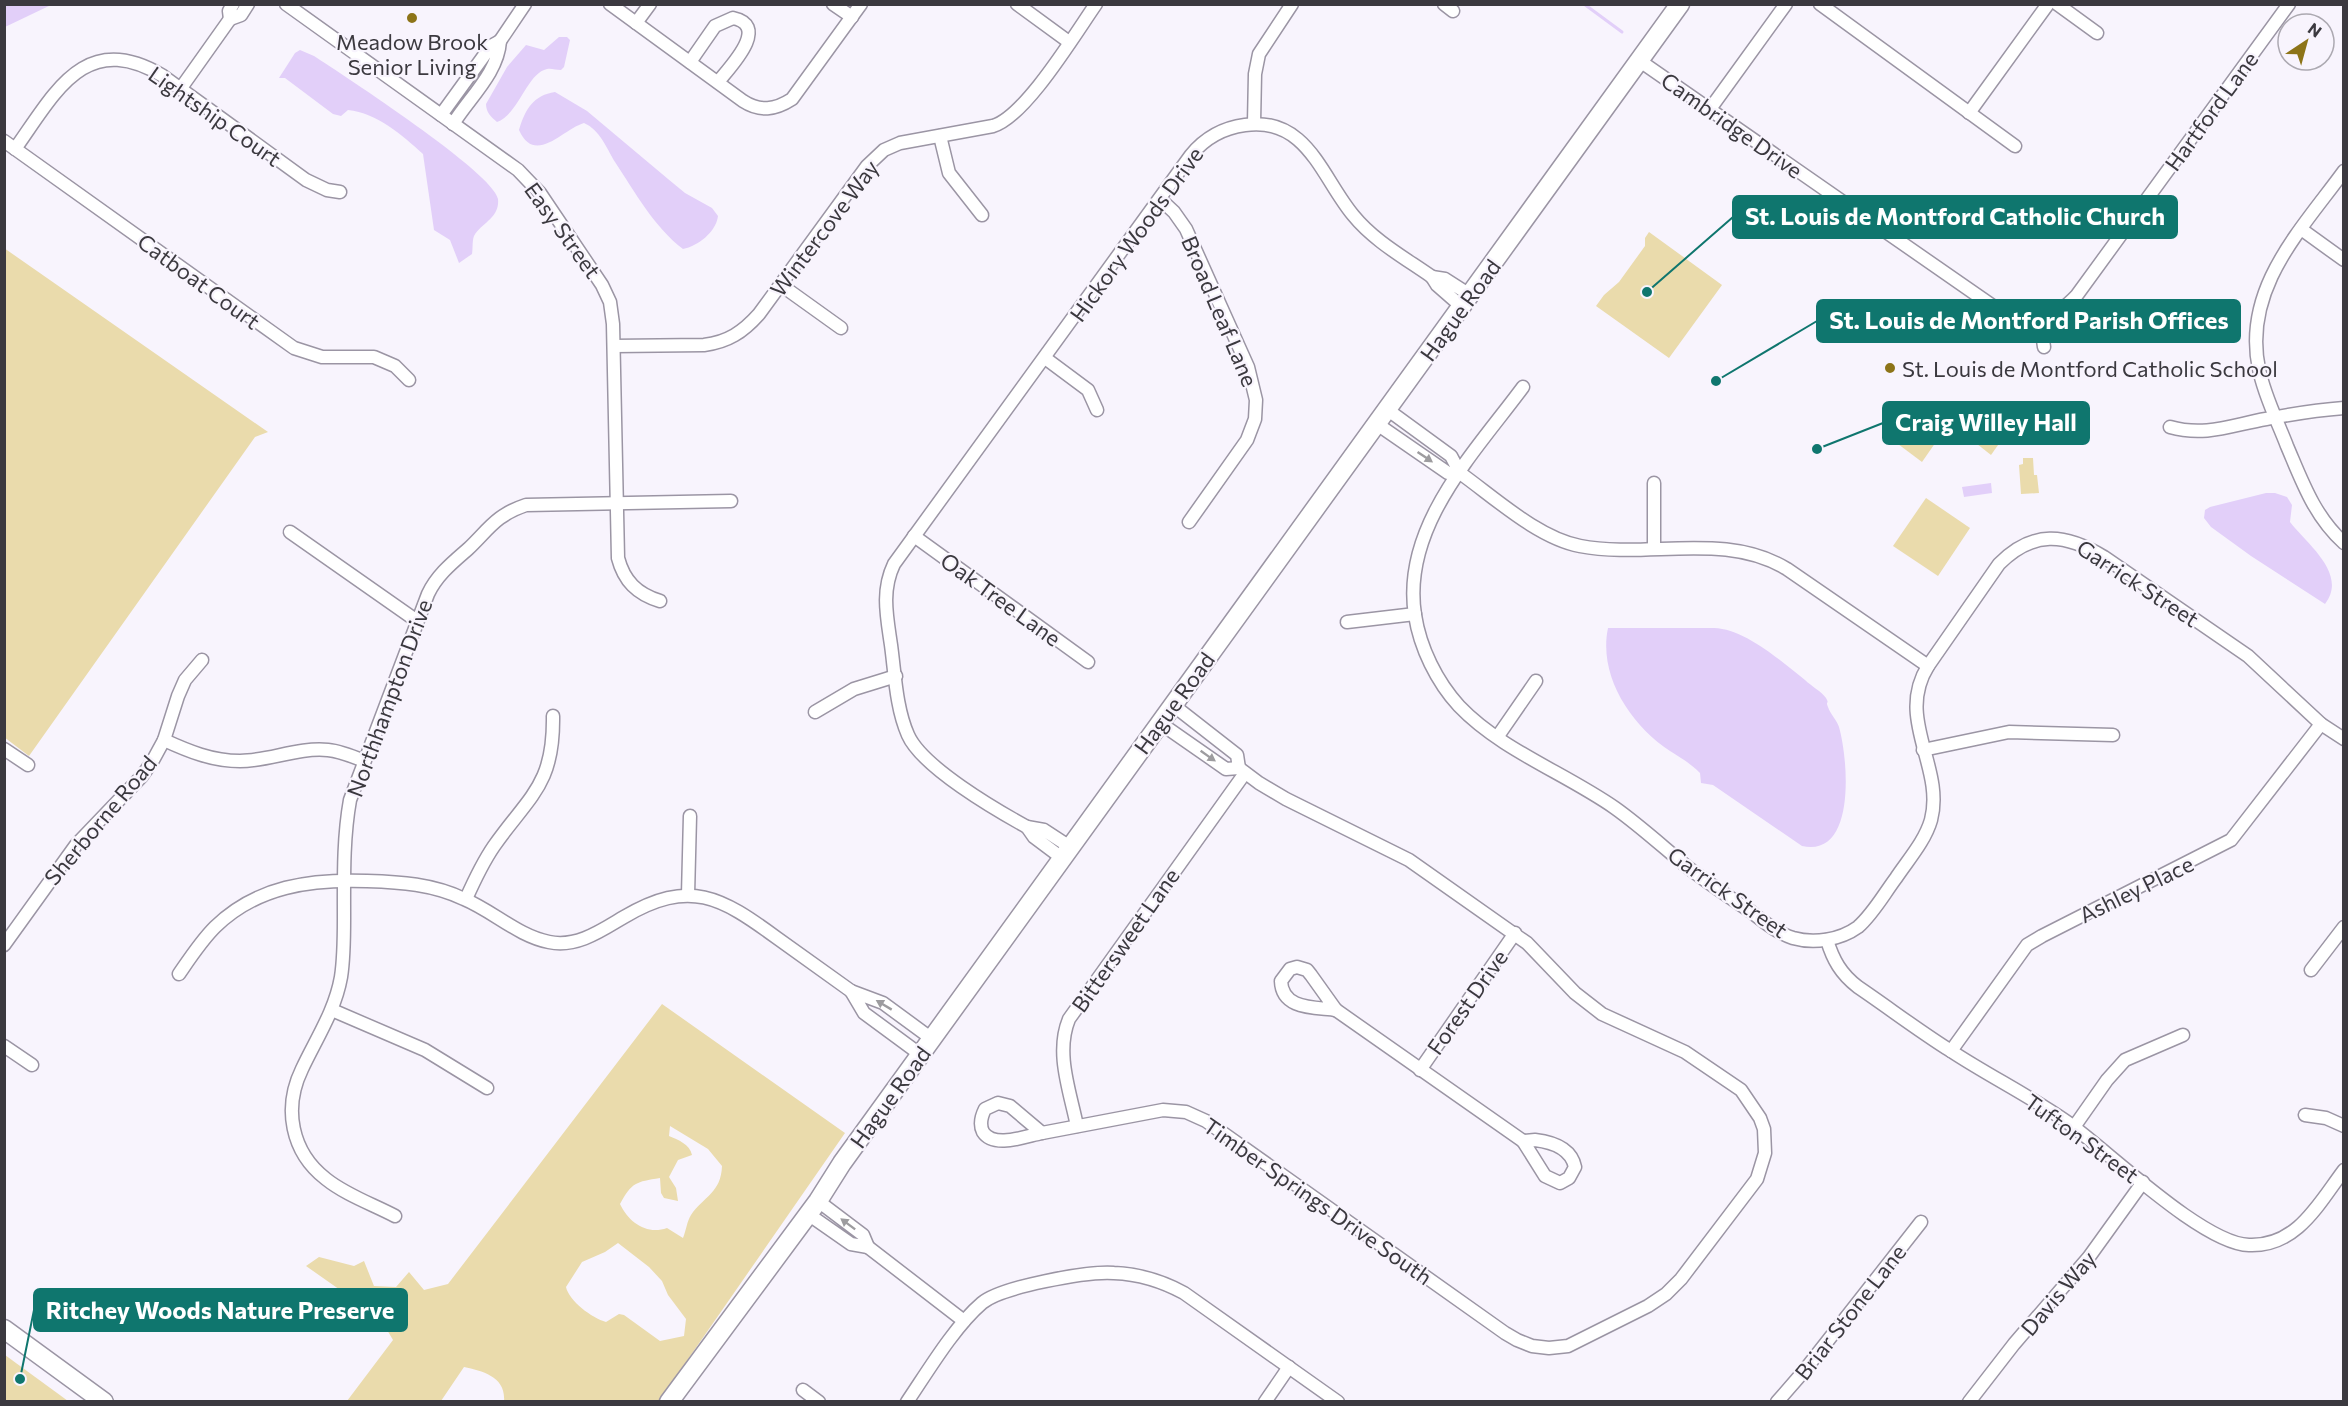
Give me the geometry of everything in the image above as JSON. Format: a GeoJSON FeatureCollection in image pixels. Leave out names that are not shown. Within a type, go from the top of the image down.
{"type":"FeatureCollection","features":[{"type":"Feature","properties":{"kind":"street"},"geometry":{"type":"LineString","coordinates":[[230,20],[229,11],[233,4]]}},
{"type":"Feature","properties":{"kind":"street"},"geometry":{"type":"LineString","coordinates":[[182,88],[230,20],[241,15],[249,4]]}},
{"type":"Feature","properties":{"kind":"street","name":"Easy Street"},"geometry":{"type":"LineString","coordinates":[[286,4],[518,170],[540,193],[608,296],[612,309],[614,346],[617,546],[621,568],[631,586],[640,593],[660,601]]}},
{"type":"Feature","properties":{"kind":"street"},"geometry":{"type":"LineString","coordinates":[[441,115],[525,4]]}},
{"type":"Feature","properties":{"kind":"street"},"geometry":{"type":"LineString","coordinates":[[610,4],[755,107],[771,109],[782,105],[797,93],[861,4]]}},
{"type":"Feature","properties":{"kind":"street"},"geometry":{"type":"LineString","coordinates":[[636,23],[650,4]]}},
{"type":"Feature","properties":{"kind":"street"},"geometry":{"type":"LineString","coordinates":[[833,4],[852,17]]}},
{"type":"Feature","properties":{"kind":"street"},"geometry":{"type":"LineString","coordinates":[[1017,4],[1069,42]]}},
{"type":"Feature","properties":{"kind":"street","name":"Wintercove Way"},"geometry":{"type":"LineString","coordinates":[[614,346],[718,343],[742,331],[781,285],[852,185],[875,158],[891,146],[900,143],[993,126],[1006,121],[1029,99],[1096,4]]}},
{"type":"Feature","properties":{"kind":"street"},"geometry":{"type":"LineString","coordinates":[[1254,123],[1255,74],[1259,54],[1292,4]]}},
{"type":"Feature","properties":{"kind":"street","name":"Hague Road"},"geometry":{"type":"LineString","coordinates":[[669,1401],[813,1207],[842,1163],[1066,852],[1680,4]]}},
{"type":"Feature","properties":{"kind":"street"},"geometry":{"type":"LineString","coordinates":[[1710,109],[1786,4]]}},
{"type":"Feature","properties":{"kind":"street"},"geometry":{"type":"LineString","coordinates":[[1820,4],[2015,146]]}},
{"type":"Feature","properties":{"kind":"street"},"geometry":{"type":"LineString","coordinates":[[1969,113],[2048,4]]}},
{"type":"Feature","properties":{"kind":"street"},"geometry":{"type":"LineString","coordinates":[[2057,4],[2097,33]]}},
{"type":"Feature","properties":{"kind":"street","name":"Hartford Lane"},"geometry":{"type":"LineString","coordinates":[[2040,319],[2055,314],[2069,304],[2289,4]]}},
{"type":"Feature","properties":{"kind":"street"},"geometry":{"type":"LineString","coordinates":[[690,62],[715,26],[733,18],[742,22],[748,32],[747,43],[718,82]]}},
{"type":"Feature","properties":{"kind":"street"},"geometry":{"type":"LineString","coordinates":[[453,124],[494,65],[499,53],[500,40]]}},
{"type":"Feature","properties":{"kind":"street","name":"Lightship Court"},"geometry":{"type":"LineString","coordinates":[[15,149],[62,84],[83,67],[112,59],[137,63],[149,68],[182,88],[306,180],[327,190],[340,192]]}},
{"type":"Feature","properties":{"kind":"street","name":"Cambridge Drive"},"geometry":{"type":"LineString","coordinates":[[1640,61],[1996,309],[2015,317],[2040,319]]}},
{"type":"Feature","properties":{"kind":"street","name":"Hickory Woods Drive"},"geometry":{"type":"LineString","coordinates":[[1066,852],[1044,830],[1027,827],[996,810],[928,762],[916,749],[905,725],[885,592],[894,564],[914,536],[1201,144],[1224,129],[1254,123],[1280,129],[1295,137],[1319,161],[1348,209],[1364,227],[1432,277],[1445,279],[1466,300]]}},
{"type":"Feature","properties":{"kind":"street"},"geometry":{"type":"LineString","coordinates":[[940,136],[949,173],[982,215]]}},
{"type":"Feature","properties":{"kind":"street","name":"Catboat Court"},"geometry":{"type":"LineString","coordinates":[[4,141],[294,348],[322,357],[374,357],[395,366],[409,380]]}},
{"type":"Feature","properties":{"kind":"street"},"geometry":{"type":"LineString","coordinates":[[2343,171],[2270,276],[2260,304],[2256,345],[2258,367],[2275,417],[2309,499],[2327,526],[2343,543]]}},
{"type":"Feature","properties":{"kind":"street","name":"Broad Leaf Lane"},"geometry":{"type":"LineString","coordinates":[[1160,199],[1174,212],[1186,229],[1248,367],[1255,392],[1255,418],[1247,440],[1189,522]]}},
{"type":"Feature","properties":{"kind":"street"},"geometry":{"type":"LineString","coordinates":[[2301,229],[2343,260]]}},
{"type":"Feature","properties":{"kind":"street"},"geometry":{"type":"LineString","coordinates":[[781,285],[841,328]]}},
{"type":"Feature","properties":{"kind":"street"},"geometry":{"type":"LineString","coordinates":[[2040,319],[2044,346]]}},
{"type":"Feature","properties":{"kind":"street"},"geometry":{"type":"LineString","coordinates":[[1045,358],[1088,390],[1097,410]]}},
{"type":"Feature","properties":{"kind":"street","name":"Garrick Street"},"geometry":{"type":"LineString","coordinates":[[1524,387],[1434,511],[1423,537],[1415,574],[1415,614],[1431,663],[1445,689],[1467,713],[1539,764],[1616,809],[1713,886],[1778,931],[1806,940],[1827,940],[1850,931],[1864,921],[1927,831],[1932,812],[1933,793],[1915,708],[1917,690],[1928,666],[1999,564],[2010,553],[2036,540],[2069,540],[2085,545],[2104,557],[2248,656],[2321,723],[2343,739]]}},
{"type":"Feature","properties":{"kind":"street"},"geometry":{"type":"LineString","coordinates":[[2170,427],[2201,432],[2275,417],[2343,408]]}},
{"type":"Feature","properties":{"kind":"street"},"geometry":{"type":"LineString","coordinates":[[1383,417],[1448,473],[1460,473]]}},
{"type":"Feature","properties":{"kind":"street"},"geometry":{"type":"LineString","coordinates":[[1383,417],[1451,456],[1460,473],[1536,528],[1562,541],[1592,547],[1732,549],[1766,557],[1928,666]]}},
{"type":"Feature","properties":{"kind":"street"},"geometry":{"type":"LineString","coordinates":[[1654,483],[1654,548]]}},
{"type":"Feature","properties":{"kind":"street","name":"Northhampton Drive"},"geometry":{"type":"LineString","coordinates":[[394,1216],[328,1181],[311,1164],[293,1131],[291,1111],[294,1090],[301,1071],[332,1010],[342,970],[347,820],[353,791],[428,594],[437,578],[471,546],[487,527],[516,508],[538,503],[731,501]]}},
{"type":"Feature","properties":{"kind":"street"},"geometry":{"type":"LineString","coordinates":[[290,532],[417,621]]}},
{"type":"Feature","properties":{"kind":"street","name":"Oak Tree Lane"},"geometry":{"type":"LineString","coordinates":[[914,536],[1088,662]]}},
{"type":"Feature","properties":{"kind":"street"},"geometry":{"type":"LineString","coordinates":[[1347,622],[1415,614]]}},
{"type":"Feature","properties":{"kind":"street","name":"Sherborne Road"},"geometry":{"type":"LineString","coordinates":[[4,945],[76,845],[142,776],[164,740],[185,680],[202,660]]}},
{"type":"Feature","properties":{"kind":"street"},"geometry":{"type":"LineString","coordinates":[[815,712],[854,689],[896,676]]}},
{"type":"Feature","properties":{"kind":"street"},"geometry":{"type":"LineString","coordinates":[[1498,736],[1536,681]]}},
{"type":"Feature","properties":{"kind":"street"},"geometry":{"type":"LineString","coordinates":[[1173,705],[1237,755],[1242,770]]}},
{"type":"Feature","properties":{"kind":"street"},"geometry":{"type":"LineString","coordinates":[[466,899],[493,847],[541,784],[551,755],[553,716]]}},
{"type":"Feature","properties":{"kind":"street"},"geometry":{"type":"LineString","coordinates":[[1160,723],[1226,769],[1242,770],[1286,799],[1399,854],[1515,933]]}},
{"type":"Feature","properties":{"kind":"street","name":"Ashley Place"},"geometry":{"type":"LineString","coordinates":[[1951,1052],[2027,945],[2232,840],[2321,723]]}},
{"type":"Feature","properties":{"kind":"street"},"geometry":{"type":"LineString","coordinates":[[1923,750],[2009,732],[2113,735]]}},
{"type":"Feature","properties":{"kind":"street"},"geometry":{"type":"LineString","coordinates":[[164,740],[199,755],[231,761],[260,759],[314,750],[338,752],[364,761]]}},
{"type":"Feature","properties":{"kind":"street"},"geometry":{"type":"LineString","coordinates":[[4,749],[28,765]]}},
{"type":"Feature","properties":{"kind":"street","name":"Bittersweet Lane"},"geometry":{"type":"LineString","coordinates":[[1077,1126],[1063,1050],[1064,1034],[1069,1019],[1242,770]]}},
{"type":"Feature","properties":{"kind":"street"},"geometry":{"type":"LineString","coordinates":[[688,895],[690,816]]}},
{"type":"Feature","properties":{"kind":"street"},"geometry":{"type":"LineString","coordinates":[[179,974],[216,926],[253,900],[297,884],[344,880],[433,887],[466,899],[531,937],[549,942],[567,943],[584,939],[649,903],[688,895],[720,901],[743,914],[851,991],[883,1003],[932,1039]]}},
{"type":"Feature","properties":{"kind":"street"},"geometry":{"type":"LineString","coordinates":[[2311,970],[2343,927]]}},
{"type":"Feature","properties":{"kind":"street","name":"Forest Drive"},"geometry":{"type":"LineString","coordinates":[[1420,1070],[1515,933]]}},
{"type":"Feature","properties":{"kind":"street","name":"Timber Springs Drive South"},"geometry":{"type":"LineString","coordinates":[[1042,1133],[1016,1110],[1003,1103],[992,1104],[982,1115],[982,1131],[996,1141],[1042,1133],[1163,1110],[1194,1115],[1206,1121],[1517,1340],[1532,1346],[1549,1348],[1579,1342],[1658,1300],[1681,1279],[1751,1189],[1761,1171],[1766,1142],[1760,1118],[1741,1090],[1685,1052],[1602,1014],[1575,993],[1537,951],[1515,933]]}},
{"type":"Feature","properties":{"kind":"street","name":"Tufton Street"},"geometry":{"type":"LineString","coordinates":[[1827,940],[1835,961],[1848,980],[1951,1052],[2074,1127],[2143,1182],[2220,1238],[2238,1244],[2257,1245],[2283,1238],[2300,1227],[2343,1170]]}},
{"type":"Feature","properties":{"kind":"street","name":"Forest Drive"},"geometry":{"type":"LineString","coordinates":[[1336,1010],[1301,1006],[1288,999],[1281,981],[1286,972],[1297,967],[1307,970],[1336,1010],[1523,1141]]}},
{"type":"Feature","properties":{"kind":"street"},"geometry":{"type":"LineString","coordinates":[[851,991],[864,1013],[921,1055]]}},
{"type":"Feature","properties":{"kind":"street"},"geometry":{"type":"LineString","coordinates":[[332,1010],[411,1043],[454,1066],[486,1088]]}},
{"type":"Feature","properties":{"kind":"street"},"geometry":{"type":"LineString","coordinates":[[2074,1127],[2107,1080],[2125,1060],[2183,1035]]}},
{"type":"Feature","properties":{"kind":"street"},"geometry":{"type":"LineString","coordinates":[[4,1046],[32,1065]]}},
{"type":"Feature","properties":{"kind":"street"},"geometry":{"type":"LineString","coordinates":[[2305,1115],[2326,1118],[2343,1126]]}},
{"type":"Feature","properties":{"kind":"street","name":"Davis Way"},"geometry":{"type":"LineString","coordinates":[[1969,1401],[2014,1344],[2085,1263],[2143,1182]]}},
{"type":"Feature","properties":{"kind":"street"},"geometry":{"type":"LineString","coordinates":[[813,1207],[863,1235],[867,1247],[964,1321]]}},
{"type":"Feature","properties":{"kind":"street","name":"Briar Stone Lane"},"geometry":{"type":"LineString","coordinates":[[1777,1401],[1804,1371],[1921,1222]]}},
{"type":"Feature","properties":{"kind":"street"},"geometry":{"type":"LineString","coordinates":[[907,1401],[964,1321],[983,1302],[1008,1289],[1110,1272],[1158,1281],[1184,1293],[1338,1401]]}},
{"type":"Feature","properties":{"kind":"street"},"geometry":{"type":"LineString","coordinates":[[4,1329],[104,1401]]}},
{"type":"Feature","properties":{"kind":"street"},"geometry":{"type":"LineString","coordinates":[[1265,1401],[1289,1367]]}},
{"type":"Feature","properties":{"kind":"street"},"geometry":{"type":"LineString","coordinates":[[803,1390],[819,1401]]}},
{"type":"Feature","properties":{"kind":"shaded area"},"geometry":{"type":"Polygon","coordinates":[[[5,4],[51,4],[51,5],[5,27],[5,4]]]}},
{"type":"Feature","properties":{"kind":"shaded area"},"geometry":{"type":"Polygon","coordinates":[[[559,37],[567,37],[570,40],[564,67],[561,70],[549,69],[540,72],[505,118],[497,122],[489,114],[486,104],[507,67],[526,45],[544,50],[559,37]]]}},
{"type":"Feature","properties":{"kind":"shaded area"},"geometry":{"type":"Polygon","coordinates":[[[300,50],[314,56],[446,147],[490,186],[498,199],[498,206],[493,216],[474,236],[472,254],[459,263],[450,240],[434,230],[423,154],[379,120],[348,110],[341,116],[333,114],[285,78],[279,78],[295,53],[300,50]]]}},
{"type":"Feature","properties":{"kind":"shaded area"},"geometry":{"type":"Polygon","coordinates":[[[555,92],[587,111],[685,193],[712,208],[718,216],[710,233],[683,249],[663,230],[646,208],[598,134],[590,126],[584,123],[576,126],[541,145],[533,145],[526,140],[519,130],[527,110],[541,96],[555,92]]]}},
{"type":"Feature","properties":{"kind":"shaded area"},"geometry":{"type":"Polygon","coordinates":[[[1649,232],[1722,285],[1669,358],[1596,306],[1604,295],[1619,282],[1645,246],[1645,238],[1649,232]]]}},
{"type":"Feature","properties":{"kind":"shaded area"},"geometry":{"type":"Polygon","coordinates":[[[4,248],[268,432],[255,437],[29,756],[4,737],[4,248]]]}},
{"type":"Feature","properties":{"kind":"shaded area"},"geometry":{"type":"Polygon","coordinates":[[[1897,410],[1938,439],[1922,462],[1882,432],[1897,410]]]}},
{"type":"Feature","properties":{"kind":"shaded area"},"geometry":{"type":"Polygon","coordinates":[[[1983,424],[2003,438],[1991,455],[1972,440],[1983,424]]]}},
{"type":"Feature","properties":{"kind":"shaded area"},"geometry":{"type":"Polygon","coordinates":[[[2023,458],[2033,458],[2034,475],[2037,475],[2039,493],[2021,494],[2019,465],[2023,464],[2023,458]]]}},
{"type":"Feature","properties":{"kind":"shaded area"},"geometry":{"type":"Polygon","coordinates":[[[1991,483],[1992,493],[1964,497],[1962,487],[1991,483]]]}},
{"type":"Feature","properties":{"kind":"shaded area"},"geometry":{"type":"Polygon","coordinates":[[[2266,493],[2287,497],[2292,505],[2290,522],[2323,560],[2329,571],[2332,582],[2331,593],[2325,604],[2251,556],[2211,527],[2204,518],[2205,510],[2210,507],[2266,493]]]}},
{"type":"Feature","properties":{"kind":"shaded area"},"geometry":{"type":"Polygon","coordinates":[[[1926,498],[1970,528],[1938,576],[1893,546],[1926,498]]]}},
{"type":"Feature","properties":{"kind":"shaded area"},"geometry":{"type":"Polygon","coordinates":[[[1608,628],[1726,630],[1762,647],[1821,693],[1826,698],[1829,710],[1839,727],[1845,760],[1844,803],[1840,822],[1832,837],[1820,846],[1802,846],[1713,785],[1701,783],[1700,773],[1642,728],[1621,698],[1613,681],[1606,646],[1608,628]]]}},
{"type":"Feature","properties":{"kind":"shaded area"},"geometry":{"type":"Polygon","coordinates":[[[662,1004],[845,1133],[659,1401],[504,1401],[501,1386],[492,1376],[464,1367],[441,1401],[347,1401],[393,1340],[380,1318],[306,1266],[319,1257],[354,1266],[364,1261],[374,1286],[396,1287],[409,1272],[424,1290],[448,1284],[662,1004]],[[670,1126],[669,1136],[686,1145],[692,1155],[678,1160],[669,1177],[676,1188],[678,1201],[664,1198],[661,1193],[660,1178],[636,1184],[628,1191],[620,1204],[628,1217],[639,1226],[652,1230],[667,1228],[683,1238],[691,1215],[719,1182],[722,1166],[708,1149],[670,1126]],[[618,1243],[605,1252],[582,1262],[566,1287],[572,1298],[588,1313],[606,1322],[619,1314],[624,1315],[660,1341],[684,1336],[686,1319],[668,1295],[662,1281],[649,1267],[618,1243]]]}},
{"type":"Feature","properties":{"kind":"shaded area"},"geometry":{"type":"Polygon","coordinates":[[[5,1355],[68,1401],[5,1401],[5,1355]]]}},
{"type":"Feature","properties":{"kind":"waterway"},"geometry":{"type":"LineString","coordinates":[[1584,4],[1622,32]]}},
{"type":"Feature","properties":{"kind":"place","name":"Meadow Brook Senior Living"},"geometry":{"type":"Point","coordinates":[412,18]}},
{"type":"Feature","properties":{"kind":"place","name":"St. Louis de Montford Catholic Church"},"geometry":{"type":"Point","coordinates":[1647,292]}},
{"type":"Feature","properties":{"kind":"place","name":"St. Louis de Montford Catholic School"},"geometry":{"type":"Point","coordinates":[1890,368]}},
{"type":"Feature","properties":{"kind":"place","name":"St. Louis de Montford Parish Offices"},"geometry":{"type":"Point","coordinates":[1716,381]}},
{"type":"Feature","properties":{"kind":"place","name":"Craig Willey Hall"},"geometry":{"type":"Point","coordinates":[1817,449]}},
{"type":"Feature","properties":{"kind":"place","name":"Ritchey Woods Nature Preserve"},"geometry":{"type":"Point","coordinates":[20,1379]}}]}
